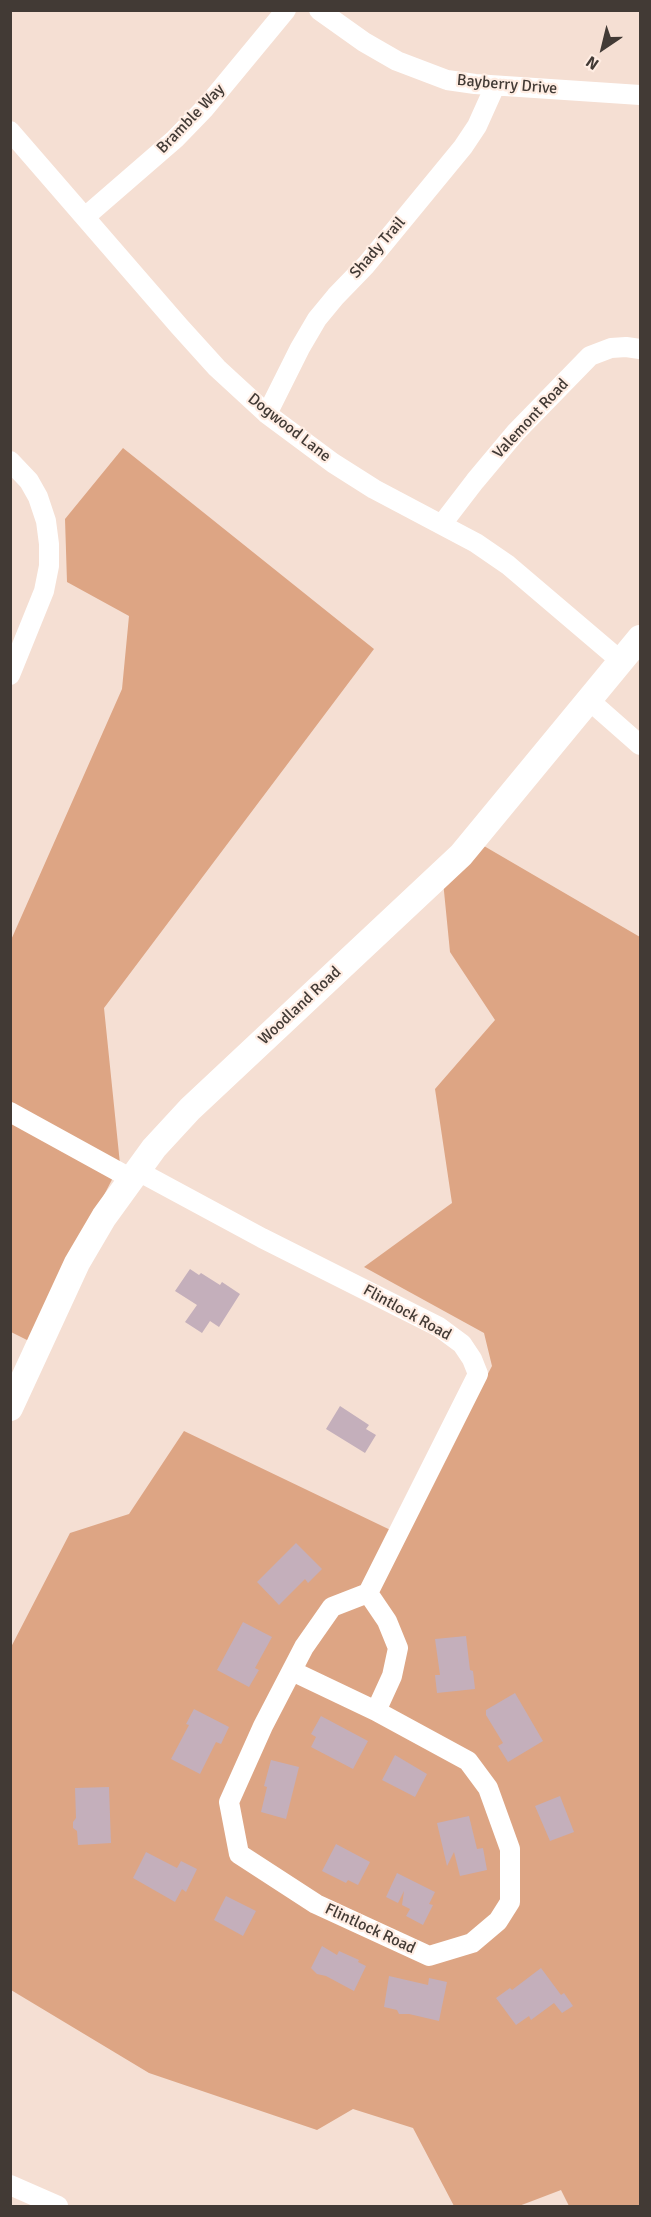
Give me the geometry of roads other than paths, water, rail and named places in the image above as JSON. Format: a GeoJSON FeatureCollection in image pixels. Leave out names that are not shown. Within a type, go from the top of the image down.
{"type":"FeatureCollection","features":[{"type":"Feature","properties":{"kind":"street","name":"Bramble Way"},"geometry":{"type":"LineString","coordinates":[[85,217],[175,139],[205,108],[286,10]]}},
{"type":"Feature","properties":{"kind":"street","name":"Bayberry Drive"},"geometry":{"type":"LineString","coordinates":[[319,10],[364,42],[397,61],[447,80],[495,86],[640,95]]}},
{"type":"Feature","properties":{"kind":"street","name":"Shady Trail"},"geometry":{"type":"LineString","coordinates":[[267,414],[317,319],[366,266],[463,147],[477,126],[495,86]]}},
{"type":"Feature","properties":{"kind":"street","name":"Dogwood Lane"},"geometry":{"type":"LineString","coordinates":[[13,140],[85,217],[217,368],[267,414],[333,464],[374,489],[476,543],[508,565],[622,662]]}},
{"type":"Feature","properties":{"kind":"street","name":"Valemont Road"},"geometry":{"type":"LineString","coordinates":[[442,524],[474,481],[516,432],[590,356],[611,348],[640,349]]}},
{"type":"Feature","properties":{"kind":"street"},"geometry":{"type":"LineString","coordinates":[[10,461],[28,481],[38,497],[46,521],[50,544],[44,591],[10,675]]}},
{"type":"Feature","properties":{"kind":"street","name":"Woodland Road"},"geometry":{"type":"LineString","coordinates":[[10,1408],[77,1263],[133,1174],[190,1109],[460,855],[640,638]]}},
{"type":"Feature","properties":{"kind":"street"},"geometry":{"type":"LineString","coordinates":[[590,700],[640,745]]}},
{"type":"Feature","properties":{"kind":"street","name":"Flintlock Road"},"geometry":{"type":"LineString","coordinates":[[10,1112],[439,1327],[462,1344],[472,1359],[478,1374],[368,1593],[332,1607],[304,1647],[262,1726],[229,1802],[239,1854],[316,1904],[429,1956],[472,1942],[498,1921],[510,1902],[510,1849],[488,1788],[468,1761],[292,1671]]}},
{"type":"Feature","properties":{"kind":"street"},"geometry":{"type":"LineString","coordinates":[[368,1593],[387,1621],[398,1648],[392,1676],[376,1712]]}},
{"type":"Feature","properties":{"kind":"street"},"geometry":{"type":"LineString","coordinates":[[10,2185],[58,2206]]}}]}
